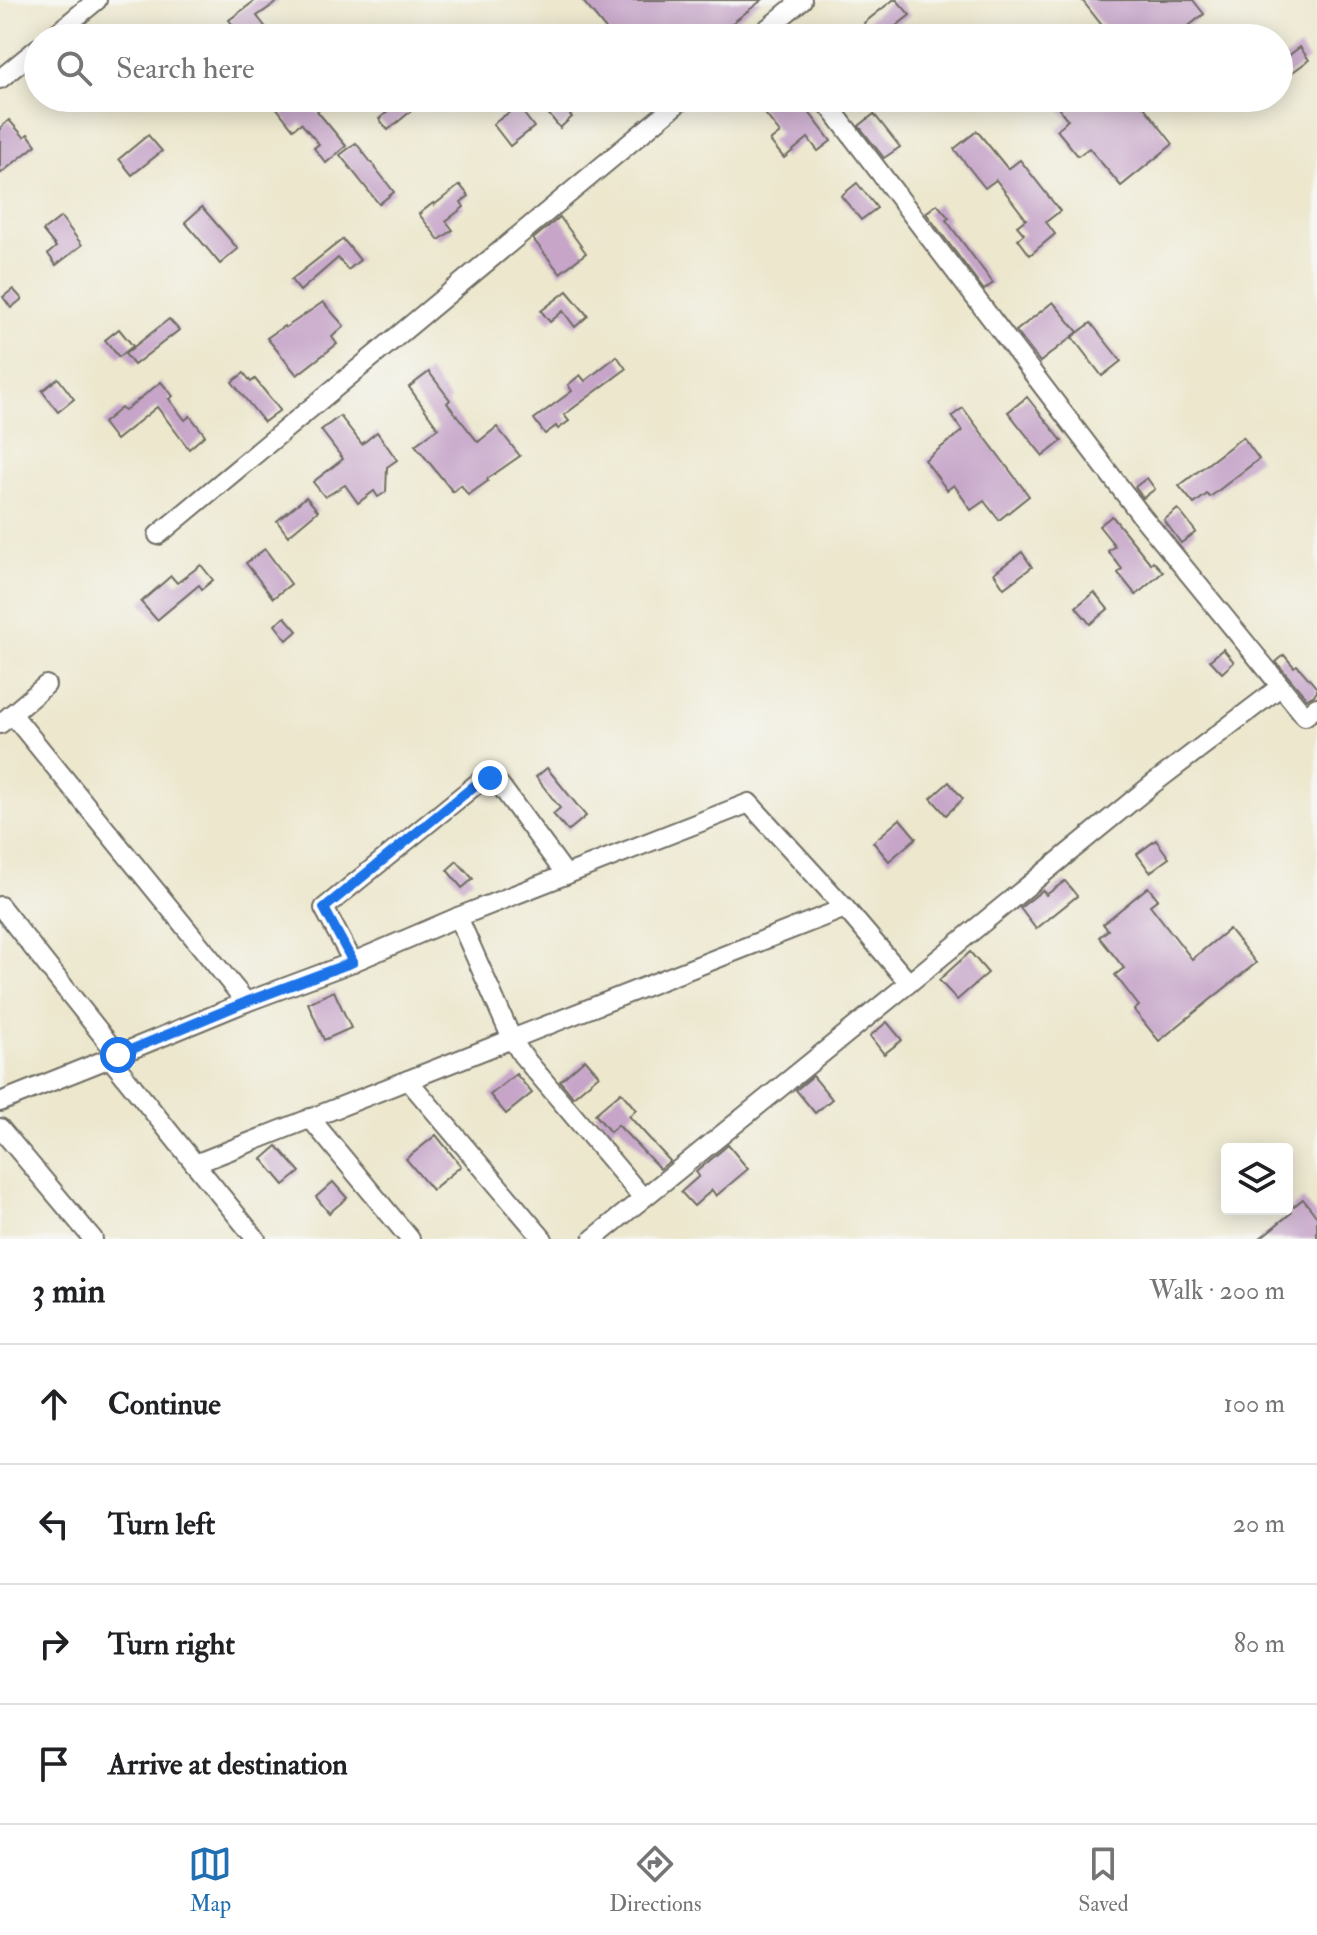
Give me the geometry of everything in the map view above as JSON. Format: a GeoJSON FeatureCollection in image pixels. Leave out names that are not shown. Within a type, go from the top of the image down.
{"type":"FeatureCollection","features":[{"type":"Feature","properties":{"kind":"street"},"geometry":{"type":"LineString","coordinates":[[68,24],[97,0]]}},
{"type":"Feature","properties":{"kind":"street"},"geometry":{"type":"LineString","coordinates":[[778,24],[802,0]]}},
{"type":"Feature","properties":{"kind":"street"},"geometry":{"type":"LineString","coordinates":[[0,79],[24,59]]}},
{"type":"Feature","properties":{"kind":"street"},"geometry":{"type":"LineString","coordinates":[[158,535],[667,112]]}},
{"type":"Feature","properties":{"kind":"street"},"geometry":{"type":"LineString","coordinates":[[834,112],[1141,515],[1280,687],[1313,718]]}},
{"type":"Feature","properties":{"kind":"street"},"geometry":{"type":"LineString","coordinates":[[46,685],[6,719],[246,1002]]}},
{"type":"Feature","properties":{"kind":"street"},"geometry":{"type":"LineString","coordinates":[[593,1239],[1154,783],[1280,687]]}},
{"type":"Feature","properties":{"kind":"street"},"geometry":{"type":"LineString","coordinates":[[353,962],[324,908],[479,782],[490,778],[500,785],[566,875]]}},
{"type":"Feature","properties":{"kind":"street"},"geometry":{"type":"LineString","coordinates":[[0,1102],[749,803],[909,983]]}},
{"type":"Feature","properties":{"kind":"street"},"geometry":{"type":"LineString","coordinates":[[0,906],[195,1164],[256,1239]]}},
{"type":"Feature","properties":{"kind":"street"},"geometry":{"type":"LineString","coordinates":[[195,1164],[845,908]]}},
{"type":"Feature","properties":{"kind":"street"},"geometry":{"type":"LineString","coordinates":[[458,917],[522,1055],[643,1198]]}},
{"type":"Feature","properties":{"kind":"street"},"geometry":{"type":"LineString","coordinates":[[408,1080],[543,1239]]}},
{"type":"Feature","properties":{"kind":"street"},"geometry":{"type":"LineString","coordinates":[[310,1118],[410,1239]]}},
{"type":"Feature","properties":{"kind":"street"},"geometry":{"type":"LineString","coordinates":[[0,1128],[93,1239]]}},
{"type":"Feature","properties":{"kind":"building"},"geometry":{"type":"Polygon","coordinates":[[[256,0],[280,0],[257,16],[263,24],[232,24],[229,20],[256,0]]]}},
{"type":"Feature","properties":{"kind":"building"},"geometry":{"type":"Polygon","coordinates":[[[582,0],[762,0],[731,24],[602,24],[582,0]]]}},
{"type":"Feature","properties":{"kind":"building"},"geometry":{"type":"Polygon","coordinates":[[[893,0],[897,0],[910,15],[899,24],[864,23],[893,0]]]}},
{"type":"Feature","properties":{"kind":"building"},"geometry":{"type":"Polygon","coordinates":[[[1082,0],[1193,0],[1204,14],[1191,24],[1101,24],[1082,0]]]}},
{"type":"Feature","properties":{"kind":"building"},"geometry":{"type":"Polygon","coordinates":[[[1300,47],[1309,60],[1293,72],[1293,52],[1300,47]]]}},
{"type":"Feature","properties":{"kind":"building"},"geometry":{"type":"Polygon","coordinates":[[[280,112],[318,112],[346,146],[326,163],[314,148],[319,144],[301,123],[293,129],[280,112]]]}},
{"type":"Feature","properties":{"kind":"building"},"geometry":{"type":"Polygon","coordinates":[[[388,112],[410,112],[388,130],[379,119],[388,112]]]}},
{"type":"Feature","properties":{"kind":"building"},"geometry":{"type":"Polygon","coordinates":[[[510,112],[523,112],[534,127],[510,146],[493,124],[510,112]]]}},
{"type":"Feature","properties":{"kind":"building"},"geometry":{"type":"Polygon","coordinates":[[[547,112],[568,112],[572,117],[560,128],[547,112]]]}},
{"type":"Feature","properties":{"kind":"building"},"geometry":{"type":"Polygon","coordinates":[[[764,112],[809,112],[831,141],[818,151],[808,138],[784,158],[770,141],[780,133],[764,112]]]}},
{"type":"Feature","properties":{"kind":"building"},"geometry":{"type":"Polygon","coordinates":[[[1061,112],[1148,112],[1173,144],[1121,186],[1089,148],[1078,156],[1057,130],[1068,120],[1061,112]]]}},
{"type":"Feature","properties":{"kind":"building"},"geometry":{"type":"Polygon","coordinates":[[[874,114],[900,147],[884,158],[859,126],[874,114]]]}},
{"type":"Feature","properties":{"kind":"building"},"geometry":{"type":"Polygon","coordinates":[[[9,120],[24,137],[28,134],[36,145],[0,174],[0,128],[9,120]]]}},
{"type":"Feature","properties":{"kind":"building"},"geometry":{"type":"Polygon","coordinates":[[[977,131],[1008,169],[1020,160],[1060,211],[1046,222],[1055,234],[1030,255],[1018,239],[1024,234],[1017,226],[1026,219],[996,180],[985,188],[954,149],[977,131]]]}},
{"type":"Feature","properties":{"kind":"building"},"geometry":{"type":"Polygon","coordinates":[[[148,135],[162,151],[132,175],[119,159],[148,135]]]}},
{"type":"Feature","properties":{"kind":"building"},"geometry":{"type":"Polygon","coordinates":[[[356,143],[394,192],[379,204],[340,155],[356,143]]]}},
{"type":"Feature","properties":{"kind":"building"},"geometry":{"type":"Polygon","coordinates":[[[857,183],[877,208],[861,220],[841,196],[857,183]]]}},
{"type":"Feature","properties":{"kind":"building"},"geometry":{"type":"Polygon","coordinates":[[[460,185],[469,196],[461,202],[464,207],[446,221],[453,230],[439,240],[419,214],[460,185]]]}},
{"type":"Feature","properties":{"kind":"building"},"geometry":{"type":"Polygon","coordinates":[[[937,204],[993,283],[984,290],[926,213],[937,204]]]}},
{"type":"Feature","properties":{"kind":"building"},"geometry":{"type":"Polygon","coordinates":[[[202,207],[238,249],[220,264],[185,222],[202,207]]]}},
{"type":"Feature","properties":{"kind":"building"},"geometry":{"type":"Polygon","coordinates":[[[61,217],[82,245],[56,265],[48,254],[56,247],[43,231],[61,217]]]}},
{"type":"Feature","properties":{"kind":"building"},"geometry":{"type":"Polygon","coordinates":[[[560,217],[586,253],[560,273],[533,239],[560,217]]]}},
{"type":"Feature","properties":{"kind":"building"},"geometry":{"type":"Polygon","coordinates":[[[343,239],[360,260],[348,270],[338,258],[300,291],[291,280],[343,239]]]}},
{"type":"Feature","properties":{"kind":"building"},"geometry":{"type":"Polygon","coordinates":[[[13,289],[22,299],[11,308],[3,297],[13,289]]]}},
{"type":"Feature","properties":{"kind":"building"},"geometry":{"type":"Polygon","coordinates":[[[567,291],[588,316],[575,327],[563,311],[550,322],[541,311],[567,291]]]}},
{"type":"Feature","properties":{"kind":"building"},"geometry":{"type":"Polygon","coordinates":[[[323,302],[344,326],[332,337],[337,344],[297,375],[267,338],[323,302]]]}},
{"type":"Feature","properties":{"kind":"building"},"geometry":{"type":"Polygon","coordinates":[[[1053,302],[1078,332],[1040,362],[1016,331],[1053,302]]]}},
{"type":"Feature","properties":{"kind":"building"},"geometry":{"type":"Polygon","coordinates":[[[169,319],[179,330],[134,365],[125,354],[169,319]]]}},
{"type":"Feature","properties":{"kind":"building"},"geometry":{"type":"Polygon","coordinates":[[[1091,323],[1121,361],[1102,376],[1072,337],[1091,323]]]}},
{"type":"Feature","properties":{"kind":"building"},"geometry":{"type":"Polygon","coordinates":[[[119,329],[133,346],[119,357],[105,340],[119,329]]]}},
{"type":"Feature","properties":{"kind":"building"},"geometry":{"type":"Polygon","coordinates":[[[617,356],[626,369],[564,415],[569,421],[545,434],[534,419],[572,391],[568,385],[580,375],[585,381],[617,356]]]}},
{"type":"Feature","properties":{"kind":"building"},"geometry":{"type":"Polygon","coordinates":[[[429,372],[450,400],[447,403],[478,442],[497,427],[520,456],[468,495],[461,485],[453,492],[415,445],[438,428],[409,387],[429,372]]]}},
{"type":"Feature","properties":{"kind":"building"},"geometry":{"type":"Polygon","coordinates":[[[244,373],[251,382],[255,379],[280,410],[264,422],[232,382],[244,373]]]}},
{"type":"Feature","properties":{"kind":"building"},"geometry":{"type":"Polygon","coordinates":[[[58,378],[74,399],[58,412],[42,391],[58,378]]]}},
{"type":"Feature","properties":{"kind":"building"},"geometry":{"type":"Polygon","coordinates":[[[161,382],[173,396],[169,399],[185,420],[190,416],[205,435],[189,449],[157,407],[116,440],[103,423],[161,382]]]}},
{"type":"Feature","properties":{"kind":"building"},"geometry":{"type":"Polygon","coordinates":[[[1027,397],[1062,441],[1043,456],[1008,412],[1027,397]]]}},
{"type":"Feature","properties":{"kind":"building"},"geometry":{"type":"Polygon","coordinates":[[[963,408],[1029,496],[999,520],[984,501],[971,510],[954,485],[947,490],[925,460],[962,431],[952,416],[963,408]]]}},
{"type":"Feature","properties":{"kind":"building"},"geometry":{"type":"Polygon","coordinates":[[[340,416],[362,444],[377,432],[397,460],[387,467],[386,492],[378,497],[374,491],[358,503],[345,485],[325,497],[313,482],[343,459],[321,430],[340,416]]]}},
{"type":"Feature","properties":{"kind":"building"},"geometry":{"type":"Polygon","coordinates":[[[1243,437],[1259,459],[1210,497],[1207,494],[1194,504],[1179,486],[1243,437]]]}},
{"type":"Feature","properties":{"kind":"building"},"geometry":{"type":"Polygon","coordinates":[[[1147,478],[1155,489],[1143,498],[1135,487],[1147,478]]]}},
{"type":"Feature","properties":{"kind":"building"},"geometry":{"type":"Polygon","coordinates":[[[306,497],[318,511],[288,536],[277,521],[306,497]]]}},
{"type":"Feature","properties":{"kind":"building"},"geometry":{"type":"Polygon","coordinates":[[[1178,509],[1196,532],[1181,543],[1164,520],[1178,509]]]}},
{"type":"Feature","properties":{"kind":"building"},"geometry":{"type":"Polygon","coordinates":[[[1112,516],[1151,564],[1153,561],[1163,572],[1136,595],[1118,573],[1122,569],[1108,551],[1115,546],[1099,526],[1112,516]]]}},
{"type":"Feature","properties":{"kind":"building"},"geometry":{"type":"Polygon","coordinates":[[[265,549],[291,584],[273,598],[246,563],[265,549]]]}},
{"type":"Feature","properties":{"kind":"building"},"geometry":{"type":"Polygon","coordinates":[[[1022,552],[1032,567],[1004,588],[994,573],[1022,552]]]}},
{"type":"Feature","properties":{"kind":"building"},"geometry":{"type":"Polygon","coordinates":[[[201,565],[213,580],[202,589],[199,585],[157,620],[141,602],[171,576],[177,583],[201,565]]]}},
{"type":"Feature","properties":{"kind":"building"},"geometry":{"type":"Polygon","coordinates":[[[1094,592],[1108,609],[1090,624],[1076,607],[1094,592]]]}},
{"type":"Feature","properties":{"kind":"building"},"geometry":{"type":"Polygon","coordinates":[[[285,617],[297,631],[287,640],[275,625],[285,617]]]}},
{"type":"Feature","properties":{"kind":"building"},"geometry":{"type":"Polygon","coordinates":[[[1223,649],[1234,662],[1222,673],[1210,660],[1223,649]]]}},
{"type":"Feature","properties":{"kind":"building"},"geometry":{"type":"Polygon","coordinates":[[[1284,655],[1317,688],[1313,696],[1307,699],[1276,662],[1284,655]]]}},
{"type":"Feature","properties":{"kind":"building"},"geometry":{"type":"Polygon","coordinates":[[[547,768],[586,816],[568,831],[553,814],[560,808],[536,777],[547,768]]]}},
{"type":"Feature","properties":{"kind":"building"},"geometry":{"type":"Polygon","coordinates":[[[949,782],[963,799],[946,815],[931,798],[949,782]]]}},
{"type":"Feature","properties":{"kind":"building"},"geometry":{"type":"Polygon","coordinates":[[[900,819],[916,838],[889,861],[873,842],[900,819]]]}},
{"type":"Feature","properties":{"kind":"building"},"geometry":{"type":"Polygon","coordinates":[[[1156,840],[1169,858],[1150,872],[1137,854],[1156,840]]]}},
{"type":"Feature","properties":{"kind":"building"},"geometry":{"type":"Polygon","coordinates":[[[457,861],[473,879],[462,888],[447,870],[457,861]]]}},
{"type":"Feature","properties":{"kind":"building"},"geometry":{"type":"Polygon","coordinates":[[[1065,881],[1077,896],[1036,929],[1020,908],[1043,890],[1046,895],[1065,881]]]}},
{"type":"Feature","properties":{"kind":"building"},"geometry":{"type":"Polygon","coordinates":[[[1148,887],[1158,899],[1150,905],[1192,959],[1229,929],[1256,963],[1159,1041],[1134,1010],[1139,1006],[1115,975],[1124,968],[1099,937],[1108,930],[1103,924],[1148,887]]]}},
{"type":"Feature","properties":{"kind":"building"},"geometry":{"type":"Polygon","coordinates":[[[970,952],[988,973],[957,1000],[939,980],[970,952]]]}},
{"type":"Feature","properties":{"kind":"building"},"geometry":{"type":"Polygon","coordinates":[[[334,991],[351,1028],[324,1040],[308,1003],[334,991]]]}},
{"type":"Feature","properties":{"kind":"building"},"geometry":{"type":"Polygon","coordinates":[[[887,1022],[902,1040],[884,1054],[870,1036],[887,1022]]]}},
{"type":"Feature","properties":{"kind":"building"},"geometry":{"type":"Polygon","coordinates":[[[585,1059],[599,1075],[573,1097],[560,1081],[585,1059]]]}},
{"type":"Feature","properties":{"kind":"building"},"geometry":{"type":"Polygon","coordinates":[[[516,1074],[532,1093],[506,1114],[490,1095],[516,1074]]]}},
{"type":"Feature","properties":{"kind":"building"},"geometry":{"type":"Polygon","coordinates":[[[813,1076],[832,1099],[815,1113],[796,1090],[813,1076]]]}},
{"type":"Feature","properties":{"kind":"building"},"geometry":{"type":"Polygon","coordinates":[[[621,1092],[636,1110],[629,1116],[670,1161],[660,1169],[618,1125],[610,1132],[595,1114],[621,1092]]]}},
{"type":"Feature","properties":{"kind":"building"},"geometry":{"type":"Polygon","coordinates":[[[436,1135],[461,1166],[432,1190],[406,1159],[436,1135]]]}},
{"type":"Feature","properties":{"kind":"building"},"geometry":{"type":"Polygon","coordinates":[[[728,1145],[748,1169],[716,1196],[712,1190],[694,1206],[681,1192],[699,1176],[696,1172],[728,1145]]]}},
{"type":"Feature","properties":{"kind":"building"},"geometry":{"type":"Polygon","coordinates":[[[277,1146],[300,1172],[284,1185],[262,1159],[277,1146]]]}},
{"type":"Feature","properties":{"kind":"building"},"geometry":{"type":"Polygon","coordinates":[[[333,1182],[347,1198],[329,1213],[316,1197],[333,1182]]]}},
{"type":"Feature","properties":{"kind":"building"},"geometry":{"type":"Polygon","coordinates":[[[1303,1199],[1317,1217],[1317,1239],[1259,1239],[1289,1215],[1293,1215],[1293,1207],[1303,1199]]]}},
{"type":"Feature","properties":{"kind":"route"},"geometry":{"type":"LineString","coordinates":[[118,1055],[353,962],[324,908],[479,782],[490,778]]}}]}
